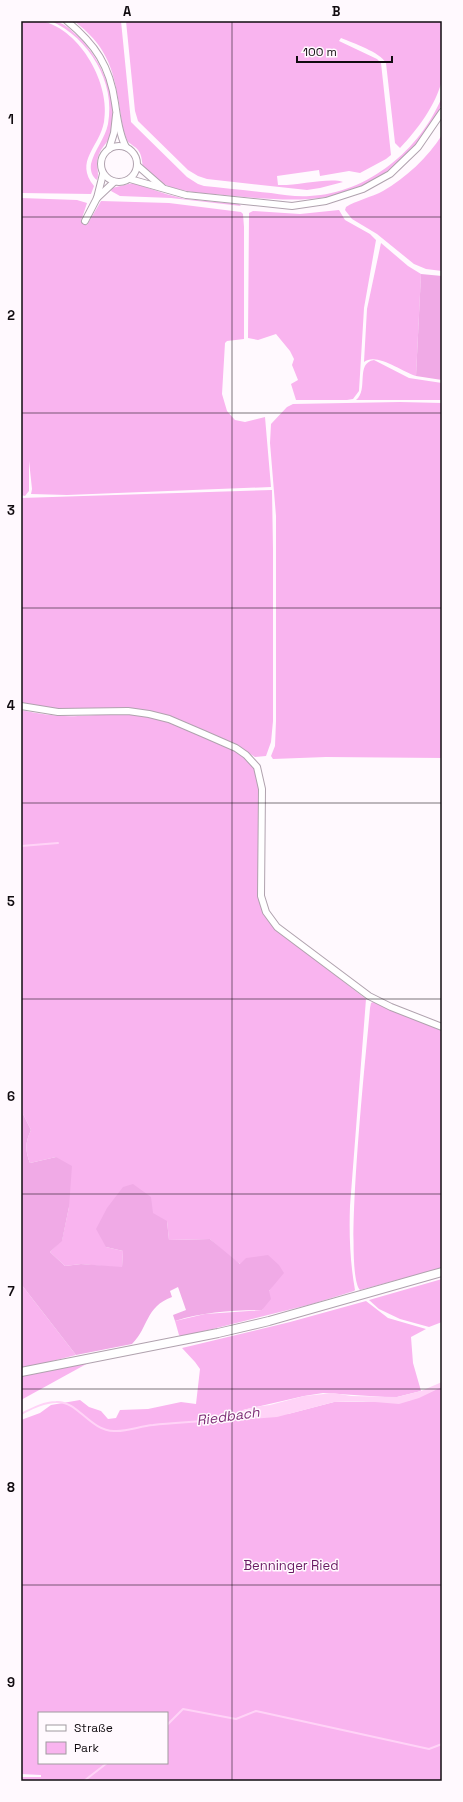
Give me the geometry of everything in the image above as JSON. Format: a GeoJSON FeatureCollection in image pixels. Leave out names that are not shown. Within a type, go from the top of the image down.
{"type":"FeatureCollection","features":[{"type":"Feature","properties":{"kind":"main road"},"geometry":{"type":"LineString","coordinates":[[22,1372],[262,1322],[442,1272]]}},
{"type":"Feature","properties":{"kind":"street"},"geometry":{"type":"LineString","coordinates":[[66,21],[89,41],[101,57],[111,83],[116,112],[126,147]]}},
{"type":"Feature","properties":{"kind":"street"},"geometry":{"type":"LineString","coordinates":[[85,221],[97,198],[103,174],[101,160],[103,155],[109,149],[114,133],[116,112]]}},
{"type":"Feature","properties":{"kind":"street"},"geometry":{"type":"LineString","coordinates":[[130,179],[186,195],[292,206],[326,201],[352,194],[377,182],[401,164],[424,140],[442,112]]}},
{"type":"Feature","properties":{"kind":"street"},"geometry":{"type":"LineString","coordinates":[[103,174],[114,182],[122,182],[130,179],[138,166],[136,156],[126,147],[119,146],[109,149]]}},
{"type":"Feature","properties":{"kind":"street"},"geometry":{"type":"LineString","coordinates":[[138,166],[164,188]]}},
{"type":"Feature","properties":{"kind":"street"},"geometry":{"type":"LineString","coordinates":[[97,198],[114,182]]}},
{"type":"Feature","properties":{"kind":"street"},"geometry":{"type":"LineString","coordinates":[[21,706],[58,712],[109,711],[134,712],[158,716],[229,745],[246,755],[256,767],[262,784],[263,809],[260,888],[264,908],[269,919],[277,927],[369,996],[391,1007],[442,1027]]}},
{"type":"Feature","properties":{"kind":"green space"},"geometry":{"type":"Polygon","coordinates":[[[21,21],[42,21],[56,26],[69,35],[81,47],[98,76],[103,92],[105,107],[104,122],[87,162],[86,169],[88,177],[94,186],[91,194],[21,193],[21,21]]]}},
{"type":"Feature","properties":{"kind":"green space"},"geometry":{"type":"Polygon","coordinates":[[[51,21],[66,26],[91,51],[104,76],[109,90],[112,103],[112,130],[98,157],[97,180],[92,173],[91,164],[108,124],[108,93],[104,77],[88,50],[77,38],[51,21]]]}},
{"type":"Feature","properties":{"kind":"green space"},"geometry":{"type":"Polygon","coordinates":[[[74,21],[121,21],[131,122],[187,177],[204,186],[290,196],[310,196],[331,193],[352,187],[390,165],[406,151],[432,116],[442,97],[440,110],[417,144],[396,164],[375,179],[354,190],[332,196],[286,200],[204,193],[174,188],[156,180],[143,168],[142,159],[139,152],[125,136],[117,90],[106,57],[85,30],[74,21]]]}},
{"type":"Feature","properties":{"kind":"green space"},"geometry":{"type":"Polygon","coordinates":[[[126,21],[442,21],[442,80],[431,108],[400,148],[395,143],[386,63],[378,55],[341,38],[339,41],[377,59],[381,63],[391,155],[360,173],[349,171],[320,176],[319,170],[277,176],[278,185],[330,180],[343,182],[307,190],[207,179],[188,170],[138,121],[135,111],[126,21]]]}},
{"type":"Feature","properties":{"kind":"green space"},"geometry":{"type":"Polygon","coordinates":[[[442,135],[442,271],[426,269],[414,264],[377,234],[352,219],[345,210],[346,207],[383,191],[400,180],[423,159],[442,135]]]}},
{"type":"Feature","properties":{"kind":"green space"},"geometry":{"type":"Polygon","coordinates":[[[133,183],[185,199],[239,204],[241,206],[171,198],[120,196],[111,191],[112,188],[133,183]]]}},
{"type":"Feature","properties":{"kind":"green space"},"geometry":{"type":"Polygon","coordinates":[[[21,198],[77,200],[87,203],[81,221],[87,225],[101,201],[169,203],[241,212],[243,214],[244,339],[227,341],[225,343],[222,394],[227,411],[235,420],[245,422],[265,417],[271,487],[67,495],[31,494],[32,489],[29,461],[29,491],[25,496],[21,495],[21,198]]]}},
{"type":"Feature","properties":{"kind":"green space"},"geometry":{"type":"Polygon","coordinates":[[[339,210],[345,220],[370,234],[376,240],[364,308],[359,391],[353,399],[347,400],[296,400],[291,384],[298,380],[292,365],[294,359],[290,351],[276,334],[258,340],[248,338],[249,213],[253,211],[300,214],[339,210]]]}},
{"type":"Feature","properties":{"kind":"green space"},"geometry":{"type":"Polygon","coordinates":[[[381,243],[408,266],[421,274],[416,376],[389,363],[375,359],[364,362],[367,309],[381,243]]]}},
{"type":"Feature","properties":{"kind":"green space"},"geometry":{"type":"Polygon","coordinates":[[[374,360],[409,378],[442,383],[442,400],[356,400],[360,396],[362,390],[363,371],[365,366],[368,362],[374,360]]]}},
{"type":"Feature","properties":{"kind":"green space"},"geometry":{"type":"Polygon","coordinates":[[[400,402],[442,403],[442,758],[326,757],[273,759],[271,756],[275,746],[276,721],[276,516],[270,443],[271,424],[287,407],[293,404],[400,402]]]}},
{"type":"Feature","properties":{"kind":"green space"},"geometry":{"type":"Polygon","coordinates":[[[272,490],[273,721],[271,742],[266,756],[255,757],[235,744],[168,716],[150,711],[129,708],[54,709],[21,703],[21,498],[272,490]]]}},
{"type":"Feature","properties":{"kind":"green space"},"geometry":{"type":"Polygon","coordinates":[[[21,710],[64,716],[123,714],[140,715],[184,728],[233,750],[244,756],[252,765],[258,783],[260,797],[261,827],[258,886],[259,899],[265,916],[278,931],[366,999],[350,1206],[350,1248],[354,1291],[312,1304],[181,1337],[175,1321],[205,1314],[262,1310],[269,1291],[273,1285],[231,1258],[210,1239],[169,1240],[167,1221],[106,1247],[123,1251],[122,1268],[81,1264],[65,1266],[50,1252],[62,1240],[69,1207],[56,1157],[30,1163],[26,1146],[31,1130],[21,1110],[21,710]]]}},
{"type":"Feature","properties":{"kind":"green space"},"geometry":{"type":"Polygon","coordinates":[[[373,1002],[442,1031],[442,1268],[360,1290],[355,1274],[354,1203],[370,1008],[371,1003],[373,1002]]]}},
{"type":"Feature","properties":{"kind":"green space"},"geometry":{"type":"Polygon","coordinates":[[[442,1279],[442,1322],[429,1327],[400,1319],[379,1309],[369,1300],[442,1279]]]}},
{"type":"Feature","properties":{"kind":"green space"},"geometry":{"type":"Polygon","coordinates":[[[21,1284],[76,1355],[21,1369],[21,1284]]]}},
{"type":"Feature","properties":{"kind":"green space","name":"Benninger Ried"},"geometry":{"type":"Polygon","coordinates":[[[366,1301],[388,1318],[426,1329],[411,1337],[413,1363],[421,1391],[397,1397],[323,1393],[243,1410],[288,1414],[334,1402],[408,1401],[442,1386],[442,1780],[21,1781],[21,1777],[41,1777],[41,1775],[21,1774],[21,1420],[40,1413],[51,1405],[80,1400],[89,1407],[101,1411],[108,1419],[116,1418],[120,1410],[148,1409],[181,1402],[196,1404],[200,1369],[182,1348],[290,1322],[366,1301]]]}},
{"type":"Feature","properties":{"kind":"green space"},"geometry":{"type":"Polygon","coordinates":[[[90,1362],[21,1400],[21,1376],[90,1362]]]}},
{"type":"Feature","properties":{"kind":"shaded area"},"geometry":{"type":"Polygon","coordinates":[[[421,274],[442,276],[442,380],[416,376],[421,274]]]}},
{"type":"Feature","properties":{"kind":"shaded area"},"geometry":{"type":"Polygon","coordinates":[[[21,1110],[31,1130],[26,1146],[30,1163],[56,1157],[72,1166],[69,1207],[62,1241],[50,1252],[65,1266],[81,1264],[122,1267],[123,1251],[106,1247],[96,1229],[107,1208],[123,1187],[133,1184],[151,1197],[153,1213],[167,1221],[169,1240],[210,1239],[240,1264],[246,1258],[268,1255],[279,1265],[284,1273],[269,1291],[271,1299],[262,1310],[218,1312],[196,1315],[175,1321],[173,1315],[186,1310],[178,1287],[170,1291],[172,1297],[163,1301],[152,1312],[142,1331],[132,1344],[76,1355],[21,1284],[21,1110]]]}},
{"type":"Feature","properties":{"kind":"shaded area"},"geometry":{"type":"Polygon","coordinates":[[[442,1382],[442,1387],[419,1398],[399,1404],[363,1401],[334,1402],[277,1417],[238,1420],[227,1419],[243,1410],[304,1396],[334,1393],[351,1396],[397,1397],[421,1391],[442,1382]]]}},
{"type":"Feature","properties":{"kind":"waterway"},"geometry":{"type":"LineString","coordinates":[[21,846],[58,843]]}},
{"type":"Feature","properties":{"kind":"waterway","name":"Riedbach"},"geometry":{"type":"LineString","coordinates":[[21,1414],[47,1403],[64,1403],[71,1406],[105,1430],[114,1431],[124,1431],[143,1426],[229,1418]]}},
{"type":"Feature","properties":{"kind":"waterway"},"geometry":{"type":"LineString","coordinates":[[168,1724],[183,1709],[236,1719],[256,1711],[429,1749],[442,1744]]}},
{"type":"Feature","properties":{"kind":"waterway"},"geometry":{"type":"LineString","coordinates":[[84,1781],[106,1764]]}}]}
